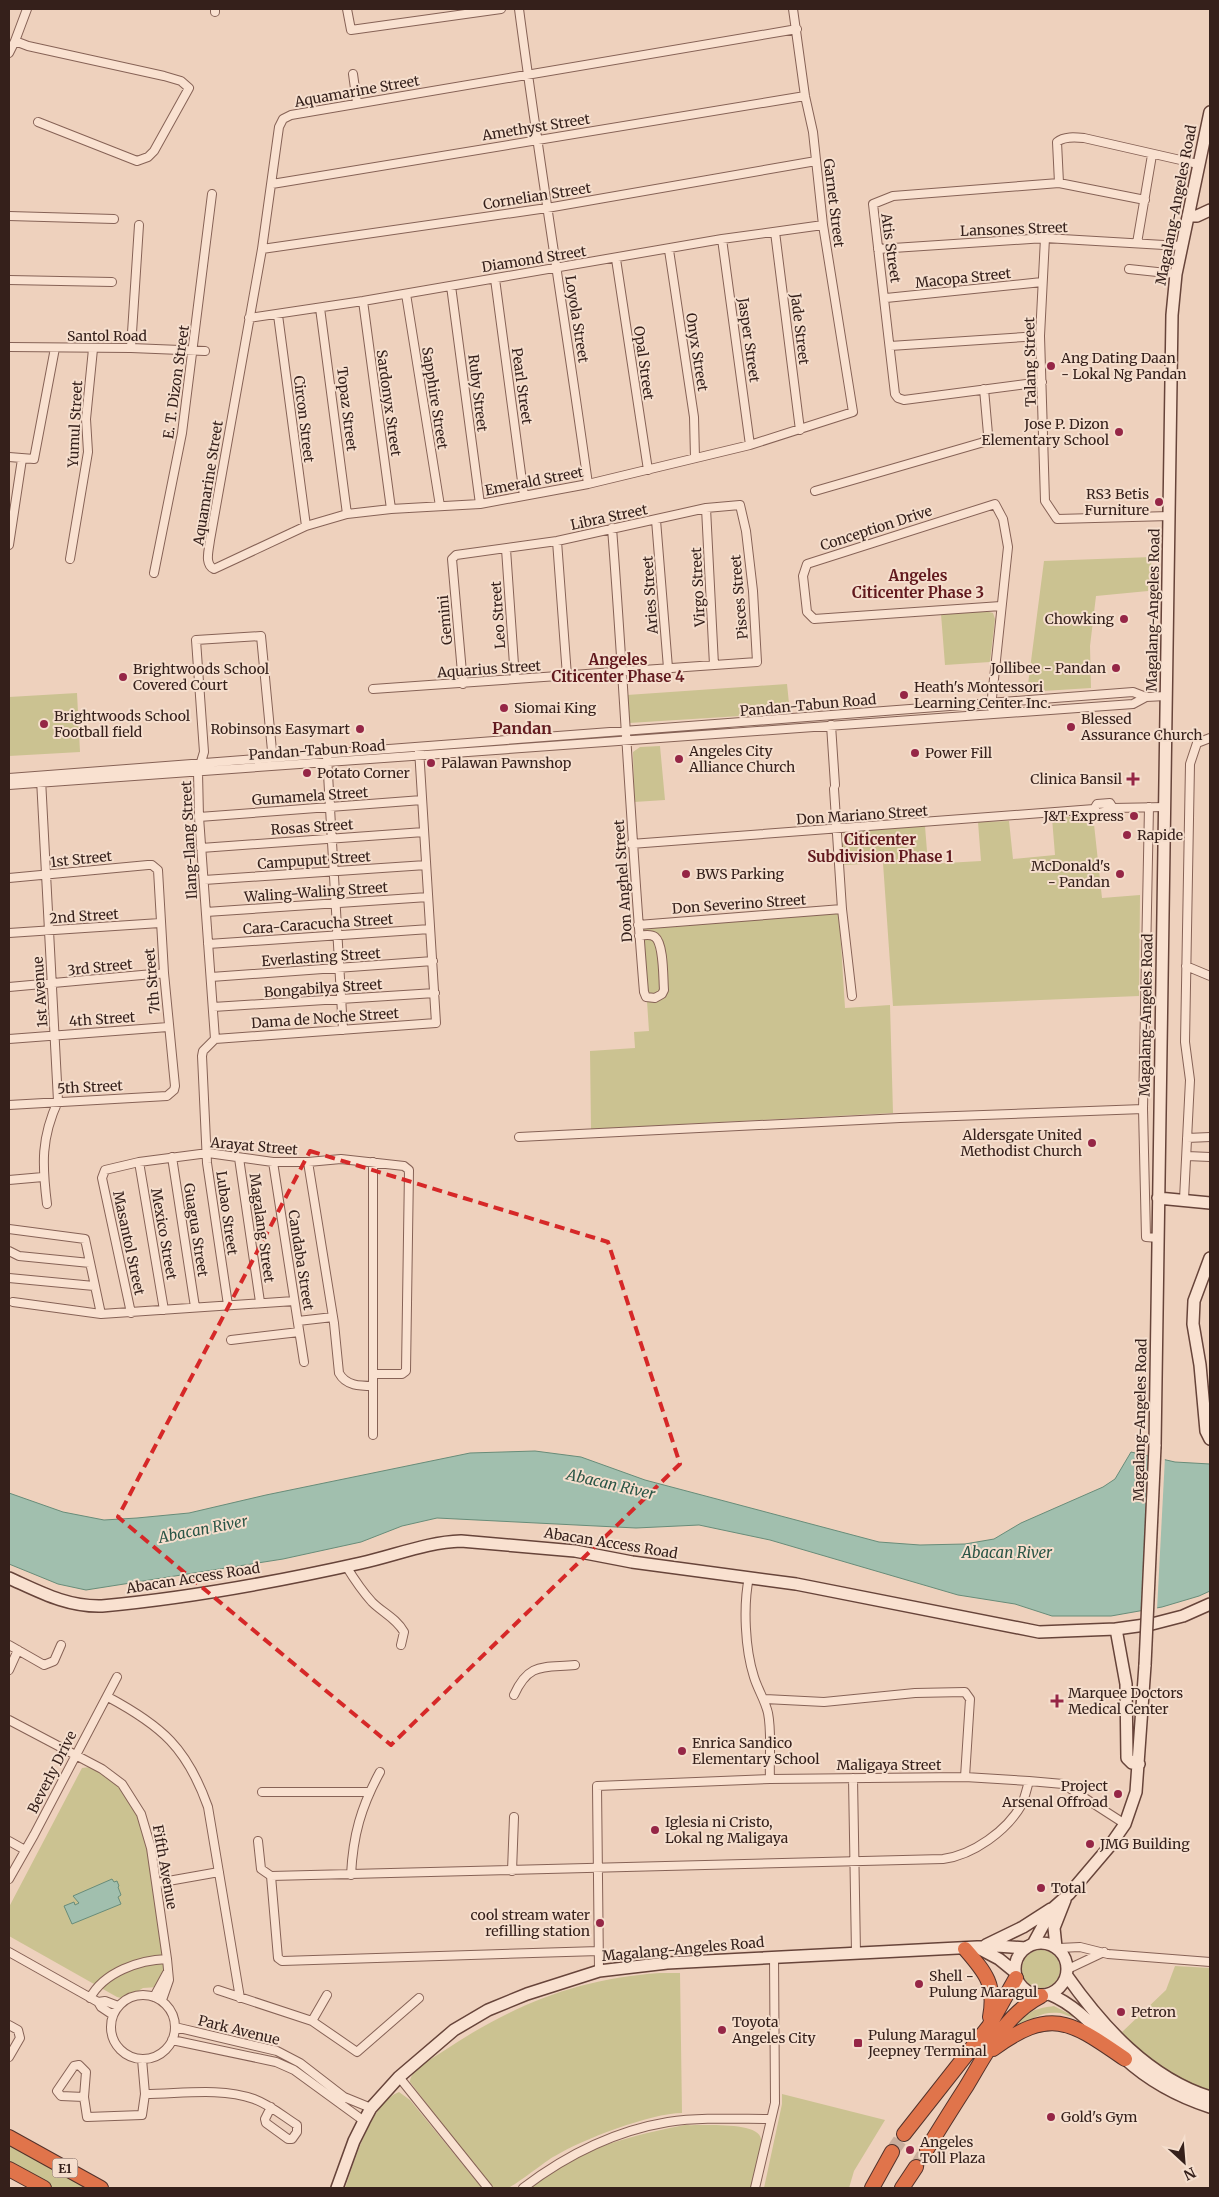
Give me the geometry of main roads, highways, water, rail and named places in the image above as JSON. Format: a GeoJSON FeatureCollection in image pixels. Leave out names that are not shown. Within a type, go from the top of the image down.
{"type":"FeatureCollection","features":[{"type":"Feature","properties":{"kind":"highway"},"geometry":{"type":"LineString","coordinates":[[972,1949],[991,1985],[993,2000],[989,2026]]}},
{"type":"Feature","properties":{"kind":"highway"},"geometry":{"type":"LineString","coordinates":[[904,2134],[922,2108],[989,2026],[1015,1975]]}},
{"type":"Feature","properties":{"kind":"highway"},"geometry":{"type":"LineString","coordinates":[[927,2149],[985,2055],[1018,2011],[1045,1995]]}},
{"type":"Feature","properties":{"kind":"highway"},"geometry":{"type":"LineString","coordinates":[[985,2055],[1033,2025],[1052,2022],[1076,2027],[1125,2059]]}},
{"type":"Feature","properties":{"kind":"highway","name":"E1"},"geometry":{"type":"LineString","coordinates":[[9,2137],[101,2188]]}},
{"type":"Feature","properties":{"kind":"highway"},"geometry":{"type":"LineString","coordinates":[[872,2188],[892,2152]]}},
{"type":"Feature","properties":{"kind":"highway"},"geometry":{"type":"LineString","coordinates":[[902,2188],[916,2167]]}},
{"type":"Feature","properties":{"kind":"highway","name":"E1"},"geometry":{"type":"LineString","coordinates":[[9,2169],[44,2188]]}},
{"type":"Feature","properties":{"kind":"main road","name":"Magalang-Angeles Road"},"geometry":{"type":"LineString","coordinates":[[337,2188],[354,2141],[371,2108],[399,2077],[454,2030],[488,2010],[545,1988],[599,1971],[668,1963],[774,1956],[1029,1946],[1052,1909],[1065,1900],[1109,1847],[1125,1824],[1136,1792],[1139,1764],[1155,1446],[1172,316],[1181,246],[1210,112]]}},
{"type":"Feature","properties":{"kind":"main road"},"geometry":{"type":"LineString","coordinates":[[1188,216],[1197,216],[1210,210]]}},
{"type":"Feature","properties":{"kind":"main road"},"geometry":{"type":"LineString","coordinates":[[1158,1198],[1210,1203]]}},
{"type":"Feature","properties":{"kind":"main road"},"geometry":{"type":"LineString","coordinates":[[1210,1258],[1194,1301],[1193,1324],[1200,1365],[1206,1431],[1210,1439]]}},
{"type":"Feature","properties":{"kind":"main road","name":"Abacan Access Road"},"geometry":{"type":"LineString","coordinates":[[9,1578],[62,1602],[86,1606],[102,1606],[214,1592],[346,1566],[443,1542],[481,1541],[575,1551],[632,1562],[796,1584],[1028,1631],[1116,1629],[1183,1616],[1210,1604]]}},
{"type":"Feature","properties":{"kind":"main road"},"geometry":{"type":"LineString","coordinates":[[1116,1629],[1126,1684],[1127,1758],[1130,1762],[1139,1764]]}},
{"type":"Feature","properties":{"kind":"main road","name":"Magalang-Angeles Road"},"geometry":{"type":"LineString","coordinates":[[1057,1948],[1054,1928],[1065,1900]]}},
{"type":"Feature","properties":{"kind":"main road"},"geometry":{"type":"LineString","coordinates":[[972,1949],[1023,1927],[1052,1909]]}},
{"type":"Feature","properties":{"kind":"main road"},"geometry":{"type":"LineString","coordinates":[[1210,2097],[1173,2081],[1131,2051],[1081,1997],[1067,1972],[1065,1957],[1057,1948],[1050,1944],[1029,1946],[1018,1955],[1015,1975],[1026,1991],[1045,1995],[1072,2006],[1125,2059],[1178,2096],[1210,2107]]}},
{"type":"Feature","properties":{"kind":"main road","name":"Magalang-Angeles Road"},"geometry":{"type":"LineString","coordinates":[[972,1949],[999,1958],[1015,1975]]}},
{"type":"Feature","properties":{"kind":"main road"},"geometry":{"type":"LineString","coordinates":[[1045,1995],[1057,1990],[1067,1972]]}},
{"type":"Feature","properties":{"kind":"water","name":"Abacan River"},"geometry":{"type":"Polygon","coordinates":[[[535,1451],[581,1457],[645,1480],[879,1542],[920,1545],[965,1544],[994,1539],[1021,1523],[1103,1487],[1115,1479],[1131,1452],[1175,1462],[1210,1464],[1210,1591],[1162,1607],[1111,1616],[1052,1616],[1015,1604],[958,1595],[770,1540],[699,1525],[636,1528],[437,1518],[402,1526],[361,1542],[283,1559],[86,1590],[58,1584],[9,1564],[9,1493],[63,1512],[104,1520],[137,1518],[189,1513],[266,1495],[470,1453],[535,1451]]]}},
{"type":"Feature","properties":{"kind":"water"},"geometry":{"type":"Polygon","coordinates":[[[112,1879],[114,1882],[117,1881],[119,1886],[121,1895],[118,1897],[121,1904],[72,1924],[64,1906],[74,1902],[75,1905],[79,1903],[73,1896],[112,1879]]]}},
{"type":"Feature","properties":{"kind":"tunnel"},"geometry":{"type":"LineString","coordinates":[[892,2152],[904,2134]]}},
{"type":"Feature","properties":{"kind":"tunnel"},"geometry":{"type":"LineString","coordinates":[[916,2167],[927,2149]]}},
{"type":"Feature","properties":{"kind":"place","name":"Ang Dating Daan - Lokal Ng Pandan"},"geometry":{"type":"Point","coordinates":[1051,366]}},
{"type":"Feature","properties":{"kind":"place","name":"Jose P. Dizon Elementary School"},"geometry":{"type":"Point","coordinates":[1119,432]}},
{"type":"Feature","properties":{"kind":"place","name":"RS3 Betis Furniture"},"geometry":{"type":"Point","coordinates":[1159,502]}},
{"type":"Feature","properties":{"kind":"place","name":"Chowking"},"geometry":{"type":"Point","coordinates":[1124,619]}},
{"type":"Feature","properties":{"kind":"place","name":"Jollibee - Pandan"},"geometry":{"type":"Point","coordinates":[1116,668]}},
{"type":"Feature","properties":{"kind":"place","name":"Brightwoods School Covered Court"},"geometry":{"type":"Point","coordinates":[123,677]}},
{"type":"Feature","properties":{"kind":"place","name":"Heath's Montessori Learning Center Inc."},"geometry":{"type":"Point","coordinates":[904,695]}},
{"type":"Feature","properties":{"kind":"place","name":"Siomai King"},"geometry":{"type":"Point","coordinates":[504,708]}},
{"type":"Feature","properties":{"kind":"place","name":"Brightwoods School Football field"},"geometry":{"type":"Point","coordinates":[44,724]}},
{"type":"Feature","properties":{"kind":"place","name":"Blessed Assurance Church"},"geometry":{"type":"Point","coordinates":[1071,727]}},
{"type":"Feature","properties":{"kind":"place","name":"Robinsons Easymart"},"geometry":{"type":"Point","coordinates":[360,729]}},
{"type":"Feature","properties":{"kind":"place","name":"Power Fill"},"geometry":{"type":"Point","coordinates":[915,753]}},
{"type":"Feature","properties":{"kind":"place","name":"Angeles City Alliance Church"},"geometry":{"type":"Point","coordinates":[679,759]}},
{"type":"Feature","properties":{"kind":"place","name":"Palawan Pawnshop"},"geometry":{"type":"Point","coordinates":[431,763]}},
{"type":"Feature","properties":{"kind":"place","name":"Potato Corner"},"geometry":{"type":"Point","coordinates":[307,773]}},
{"type":"Feature","properties":{"kind":"place","name":"Clinica Bansil"},"geometry":{"type":"Point","coordinates":[1133,779]}},
{"type":"Feature","properties":{"kind":"place","name":"J&T Express"},"geometry":{"type":"Point","coordinates":[1134,816]}},
{"type":"Feature","properties":{"kind":"place","name":"Rapide"},"geometry":{"type":"Point","coordinates":[1127,835]}},
{"type":"Feature","properties":{"kind":"place","name":"BWS Parking"},"geometry":{"type":"Point","coordinates":[686,874]}},
{"type":"Feature","properties":{"kind":"place","name":"McDonald's - Pandan"},"geometry":{"type":"Point","coordinates":[1120,874]}},
{"type":"Feature","properties":{"kind":"place","name":"Aldersgate United Methodist Church"},"geometry":{"type":"Point","coordinates":[1092,1143]}},
{"type":"Feature","properties":{"kind":"place","name":"Marquee Doctors Medical Center"},"geometry":{"type":"Point","coordinates":[1057,1701]}},
{"type":"Feature","properties":{"kind":"place","name":"Enrica Sandico Elementary School"},"geometry":{"type":"Point","coordinates":[682,1751]}},
{"type":"Feature","properties":{"kind":"place","name":"Project Arsenal Offroad"},"geometry":{"type":"Point","coordinates":[1118,1794]}},
{"type":"Feature","properties":{"kind":"place","name":"Iglesia ni Cristo, Lokal ng Maligaya"},"geometry":{"type":"Point","coordinates":[655,1830]}},
{"type":"Feature","properties":{"kind":"place","name":"JMG Building"},"geometry":{"type":"Point","coordinates":[1090,1844]}},
{"type":"Feature","properties":{"kind":"place","name":"Total"},"geometry":{"type":"Point","coordinates":[1041,1888]}},
{"type":"Feature","properties":{"kind":"place","name":"cool stream water refilling station"},"geometry":{"type":"Point","coordinates":[600,1923]}},
{"type":"Feature","properties":{"kind":"place","name":"Shell - Pulung Maragul"},"geometry":{"type":"Point","coordinates":[919,1984]}},
{"type":"Feature","properties":{"kind":"place","name":"Petron"},"geometry":{"type":"Point","coordinates":[1121,2012]}},
{"type":"Feature","properties":{"kind":"place","name":"Toyota Angeles City"},"geometry":{"type":"Point","coordinates":[722,2030]}},
{"type":"Feature","properties":{"kind":"place","name":"Pulung Maragul Jeepney Terminal"},"geometry":{"type":"Point","coordinates":[858,2043]}},
{"type":"Feature","properties":{"kind":"place","name":"Gold's Gym"},"geometry":{"type":"Point","coordinates":[1051,2117]}},
{"type":"Feature","properties":{"kind":"place","name":"Angeles Toll Plaza"},"geometry":{"type":"Point","coordinates":[910,2150]}},
{"type":"Feature","properties":{"kind":"district","name":"Angeles Citicenter Phase 3"},"geometry":{"type":"Point","coordinates":[918,584]}},
{"type":"Feature","properties":{"kind":"district","name":"Angeles Citicenter Phase 4"},"geometry":{"type":"Point","coordinates":[618,668]}},
{"type":"Feature","properties":{"kind":"district","name":"Pandan"},"geometry":{"type":"Point","coordinates":[522,728]}},
{"type":"Feature","properties":{"kind":"district","name":"Citicenter Subdivision Phase 1"},"geometry":{"type":"Point","coordinates":[880,848]}}]}
